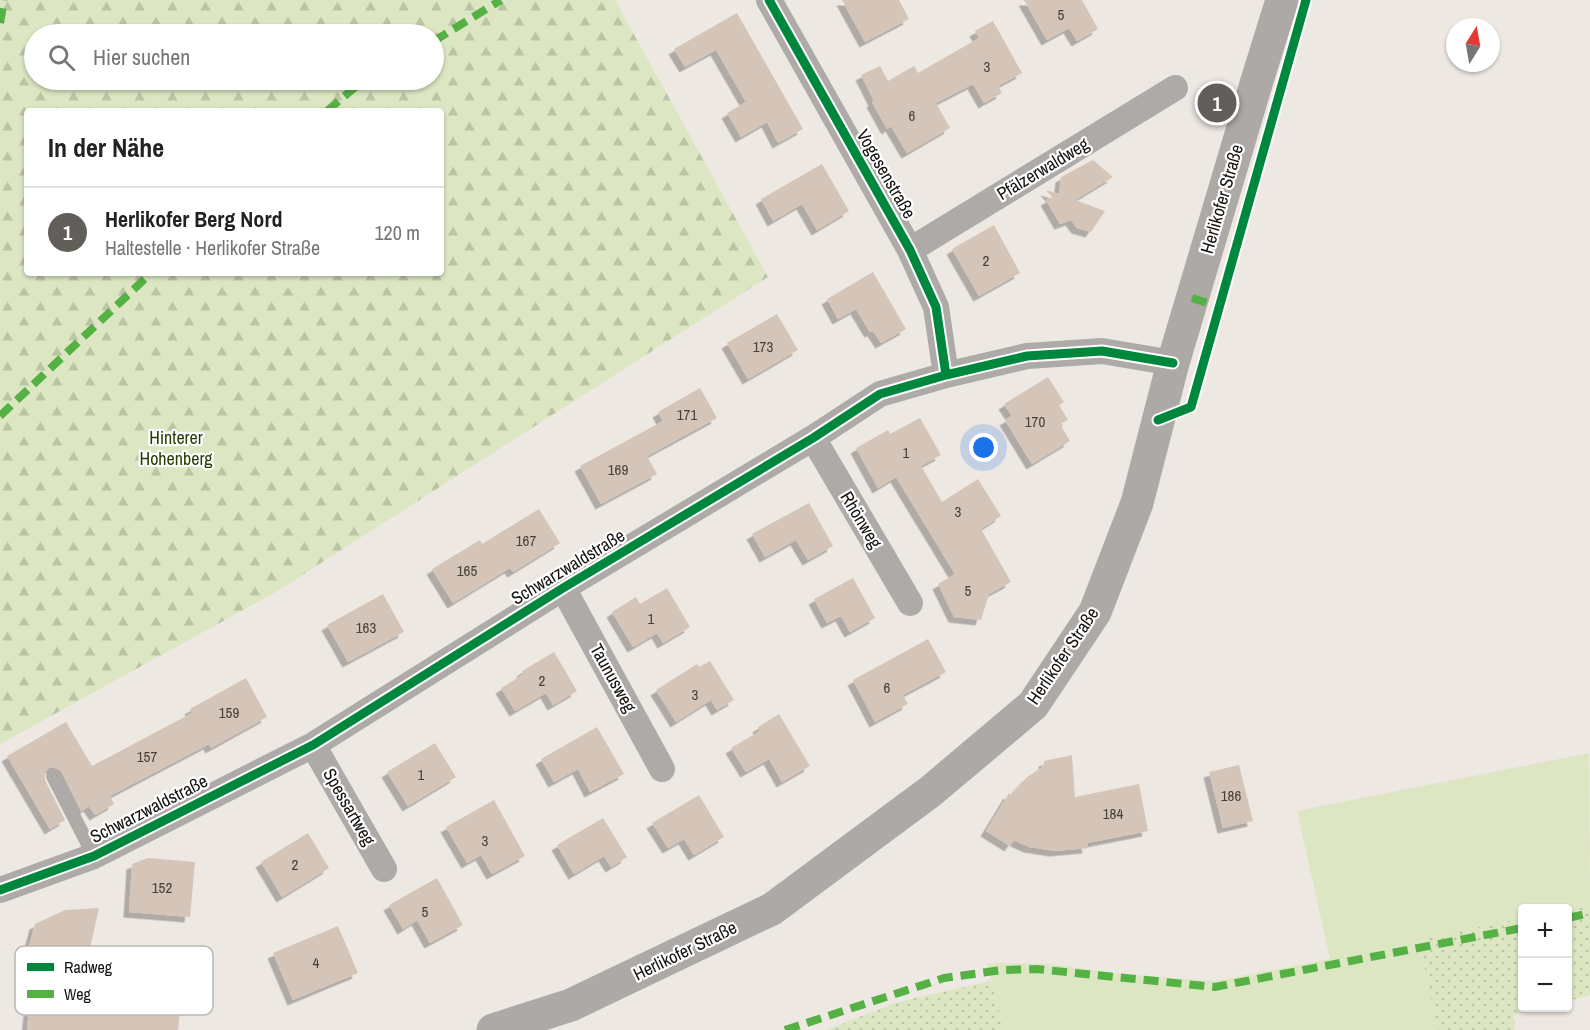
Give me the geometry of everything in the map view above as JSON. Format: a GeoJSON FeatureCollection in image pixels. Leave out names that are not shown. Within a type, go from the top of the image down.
{"type":"FeatureCollection","features":[{"type":"Feature","properties":{"kind":"main road","name":"Herlikofer Straße"},"geometry":{"type":"LineString","coordinates":[[493,1030],[571,1005],[772,909],[931,791],[1033,705],[1095,612],[1137,503],[1173,363],[1282,0]]}},
{"type":"Feature","properties":{"kind":"street","name":"Vogesenstraße"},"geometry":{"type":"LineString","coordinates":[[769,0],[910,250],[936,307],[946,375]]}},
{"type":"Feature","properties":{"kind":"street","name":"Pfälzerwaldweg"},"geometry":{"type":"LineString","coordinates":[[910,250],[1175,88]]}},
{"type":"Feature","properties":{"kind":"street","name":"Schwarzwaldstraße"},"geometry":{"type":"LineString","coordinates":[[0,890],[94,856],[313,745],[563,588],[813,438],[880,394],[946,375],[1027,357],[1102,351],[1173,363]]}},
{"type":"Feature","properties":{"kind":"street","name":"Rhönweg"},"geometry":{"type":"LineString","coordinates":[[813,438],[910,603]]}},
{"type":"Feature","properties":{"kind":"street","name":"Taunusweg"},"geometry":{"type":"LineString","coordinates":[[563,588],[662,769]]}},
{"type":"Feature","properties":{"kind":"street","name":"Spessartweg"},"geometry":{"type":"LineString","coordinates":[[313,745],[384,869]]}},
{"type":"Feature","properties":{"kind":"lane"},"geometry":{"type":"LineString","coordinates":[[53,776],[94,856]]}},
{"type":"Feature","properties":{"kind":"green space","name":"Hinterer Hohenberg"},"geometry":{"type":"Polygon","coordinates":[[[0,0],[615,0],[768,277],[274,593],[0,744],[0,0]]]}},
{"type":"Feature","properties":{"kind":"green space"},"geometry":{"type":"Polygon","coordinates":[[[1589,753],[1590,904],[1572,908],[1572,904],[1518,904],[1518,919],[1419,940],[1438,1030],[1004,1030],[987,963],[1049,964],[1122,974],[1215,981],[1330,959],[1297,811],[1589,753]]]}},
{"type":"Feature","properties":{"kind":"green space"},"geometry":{"type":"Polygon","coordinates":[[[1590,904],[1590,995],[1572,1000],[1572,958],[1572,908],[1590,904]]]}},
{"type":"Feature","properties":{"kind":"green space"},"geometry":{"type":"Polygon","coordinates":[[[1518,919],[1518,1012],[1527,1012],[1514,1015],[1515,1030],[1438,1030],[1418,940],[1518,919]]]}},
{"type":"Feature","properties":{"kind":"green space"},"geometry":{"type":"Polygon","coordinates":[[[991,981],[1004,1030],[826,1030],[898,1002],[991,981]]]}},
{"type":"Feature","properties":{"kind":"building"},"geometry":{"type":"Polygon","coordinates":[[[842,0],[899,0],[909,19],[865,42],[842,0]]]}},
{"type":"Feature","properties":{"kind":"building"},"geometry":{"type":"Polygon","coordinates":[[[1024,0],[1082,0],[1098,29],[1077,41],[1069,28],[1047,40],[1024,0]]]}},
{"type":"Feature","properties":{"kind":"building"},"geometry":{"type":"Polygon","coordinates":[[[737,13],[803,129],[778,143],[767,122],[741,137],[727,113],[746,102],[716,50],[685,67],[674,49],[737,13]]]}},
{"type":"Feature","properties":{"kind":"building"},"geometry":{"type":"Polygon","coordinates":[[[993,21],[1022,73],[998,86],[1002,93],[984,103],[973,84],[936,103],[950,128],[907,153],[891,126],[887,129],[872,102],[874,101],[861,75],[880,66],[888,81],[914,66],[918,73],[979,38],[975,31],[993,21]]]}},
{"type":"Feature","properties":{"kind":"building"},"geometry":{"type":"Polygon","coordinates":[[[1093,160],[1113,177],[1075,200],[1105,211],[1091,232],[1077,228],[1071,220],[1060,224],[1046,200],[1052,197],[1046,190],[1059,194],[1061,177],[1093,160]]]}},
{"type":"Feature","properties":{"kind":"building"},"geometry":{"type":"Polygon","coordinates":[[[822,164],[849,211],[817,230],[802,204],[773,221],[761,199],[822,164]]]}},
{"type":"Feature","properties":{"kind":"building"},"geometry":{"type":"Polygon","coordinates":[[[994,225],[1020,273],[979,296],[952,249],[994,225]]]}},
{"type":"Feature","properties":{"kind":"building"},"geometry":{"type":"Polygon","coordinates":[[[873,272],[906,329],[881,343],[873,331],[870,332],[856,309],[838,319],[827,299],[873,272]]]}},
{"type":"Feature","properties":{"kind":"building"},"geometry":{"type":"Polygon","coordinates":[[[777,314],[798,350],[748,379],[727,343],[777,314]]]}},
{"type":"Feature","properties":{"kind":"building"},"geometry":{"type":"Polygon","coordinates":[[[1048,377],[1064,402],[1059,405],[1068,420],[1060,424],[1070,441],[1032,464],[1005,420],[1012,416],[1004,404],[1048,377]]]}},
{"type":"Feature","properties":{"kind":"building"},"geometry":{"type":"Polygon","coordinates":[[[700,388],[717,418],[647,456],[657,474],[601,504],[580,466],[663,421],[658,412],[700,388]]]}},
{"type":"Feature","properties":{"kind":"building"},"geometry":{"type":"Polygon","coordinates":[[[920,418],[941,455],[921,466],[942,502],[978,479],[1001,516],[981,529],[1011,582],[989,594],[981,620],[954,617],[938,584],[955,574],[896,477],[878,488],[856,448],[888,430],[890,434],[920,418]]]}},
{"type":"Feature","properties":{"kind":"building"},"geometry":{"type":"Polygon","coordinates":[[[809,503],[833,546],[808,560],[796,540],[765,557],[752,534],[809,503]]]}},
{"type":"Feature","properties":{"kind":"building"},"geometry":{"type":"Polygon","coordinates":[[[539,509],[560,543],[513,572],[510,568],[453,603],[432,569],[480,540],[482,544],[539,509]]]}},
{"type":"Feature","properties":{"kind":"building"},"geometry":{"type":"Polygon","coordinates":[[[853,578],[875,618],[850,632],[841,616],[827,623],[814,599],[853,578]]]}},
{"type":"Feature","properties":{"kind":"building"},"geometry":{"type":"Polygon","coordinates":[[[667,588],[690,627],[663,643],[657,633],[633,647],[612,612],[636,597],[640,604],[667,588]]]}},
{"type":"Feature","properties":{"kind":"building"},"geometry":{"type":"Polygon","coordinates":[[[383,594],[404,632],[348,662],[327,625],[383,594]]]}},
{"type":"Feature","properties":{"kind":"building"},"geometry":{"type":"Polygon","coordinates":[[[928,639],[946,672],[903,695],[908,704],[875,722],[853,680],[928,639]]]}},
{"type":"Feature","properties":{"kind":"building"},"geometry":{"type":"Polygon","coordinates":[[[554,652],[577,691],[553,705],[546,693],[515,711],[501,688],[524,674],[522,671],[554,652]]]}},
{"type":"Feature","properties":{"kind":"building"},"geometry":{"type":"Polygon","coordinates":[[[710,661],[734,700],[717,710],[711,700],[676,722],[656,690],[697,664],[699,667],[710,661]]]}},
{"type":"Feature","properties":{"kind":"building"},"geometry":{"type":"Polygon","coordinates":[[[246,678],[267,717],[211,748],[209,744],[110,796],[114,804],[95,815],[89,806],[81,811],[61,771],[54,767],[49,768],[45,772],[45,780],[65,820],[50,829],[7,756],[66,722],[92,766],[192,713],[190,709],[246,678]]]}},
{"type":"Feature","properties":{"kind":"building"},"geometry":{"type":"Polygon","coordinates":[[[779,714],[810,766],[782,782],[769,759],[746,772],[731,748],[760,731],[758,727],[779,714]]]}},
{"type":"Feature","properties":{"kind":"building"},"geometry":{"type":"Polygon","coordinates":[[[597,727],[624,774],[590,792],[578,769],[554,782],[541,759],[597,727]]]}},
{"type":"Feature","properties":{"kind":"building"},"geometry":{"type":"Polygon","coordinates":[[[435,743],[456,777],[408,806],[387,772],[435,743]]]}},
{"type":"Feature","properties":{"kind":"building"},"geometry":{"type":"Polygon","coordinates":[[[1072,755],[1075,797],[1139,784],[1148,831],[1087,843],[1088,848],[1055,851],[1029,847],[1014,840],[1010,846],[986,831],[1009,793],[1011,795],[1027,777],[1044,766],[1044,761],[1072,755]]]}},
{"type":"Feature","properties":{"kind":"building"},"geometry":{"type":"Polygon","coordinates":[[[1239,765],[1253,821],[1223,828],[1209,772],[1239,765]]]}},
{"type":"Feature","properties":{"kind":"building"},"geometry":{"type":"Polygon","coordinates":[[[699,795],[724,837],[694,855],[684,839],[668,848],[652,823],[699,795]]]}},
{"type":"Feature","properties":{"kind":"building"},"geometry":{"type":"Polygon","coordinates":[[[494,800],[525,856],[492,874],[481,855],[467,863],[446,827],[494,800]]]}},
{"type":"Feature","properties":{"kind":"building"},"geometry":{"type":"Polygon","coordinates":[[[603,818],[627,857],[611,867],[604,856],[574,874],[557,845],[603,818]]]}},
{"type":"Feature","properties":{"kind":"building"},"geometry":{"type":"Polygon","coordinates":[[[308,833],[329,868],[282,897],[261,862],[308,833]]]}},
{"type":"Feature","properties":{"kind":"building"},"geometry":{"type":"Polygon","coordinates":[[[148,858],[195,862],[190,917],[129,912],[132,864],[148,858]]]}},
{"type":"Feature","properties":{"kind":"building"},"geometry":{"type":"Polygon","coordinates":[[[437,878],[463,925],[430,943],[417,920],[403,929],[389,905],[437,878]]]}},
{"type":"Feature","properties":{"kind":"building"},"geometry":{"type":"Polygon","coordinates":[[[99,908],[90,946],[29,946],[35,924],[65,910],[99,908]]]}},
{"type":"Feature","properties":{"kind":"building"},"geometry":{"type":"Polygon","coordinates":[[[338,926],[358,973],[293,1000],[273,953],[338,926]]]}},
{"type":"Feature","properties":{"kind":"building"},"geometry":{"type":"Polygon","coordinates":[[[28,1015],[180,1015],[178,1030],[27,1030],[28,1015]]]}},
{"type":"Feature","properties":{"kind":"marked path"},"geometry":{"type":"LineString","coordinates":[[0,23],[4,0]]}},
{"type":"Feature","properties":{"kind":"marked path"},"geometry":{"type":"LineString","coordinates":[[444,35],[501,0]]}},
{"type":"Feature","properties":{"kind":"marked path"},"geometry":{"type":"LineString","coordinates":[[331,108],[352,90]]}},
{"type":"Feature","properties":{"kind":"marked path"},"geometry":{"type":"LineString","coordinates":[[0,416],[148,276]]}},
{"type":"Feature","properties":{"kind":"marked path"},"geometry":{"type":"LineString","coordinates":[[1192,298],[1220,307]]}},
{"type":"Feature","properties":{"kind":"marked path"},"geometry":{"type":"LineString","coordinates":[[1572,917],[1590,913]]}},
{"type":"Feature","properties":{"kind":"marked path"},"geometry":{"type":"LineString","coordinates":[[785,1030],[944,978],[1002,970],[1036,969],[1215,987],[1518,929]]}},
{"type":"Feature","properties":{"kind":"cycle path"},"geometry":{"type":"LineString","coordinates":[[769,0],[910,250],[936,307],[946,375]]}},
{"type":"Feature","properties":{"kind":"cycle path"},"geometry":{"type":"LineString","coordinates":[[1158,420],[1191,407],[1306,0]]}},
{"type":"Feature","properties":{"kind":"cycle path"},"geometry":{"type":"LineString","coordinates":[[0,890],[94,856],[313,745],[563,588],[813,438],[880,394],[946,375],[1027,356],[1102,351],[1173,363]]}},
{"type":"Feature","properties":{"kind":"place","name":"Herlikofer Berg Nord"},"geometry":{"type":"Point","coordinates":[1217,103]}}]}
